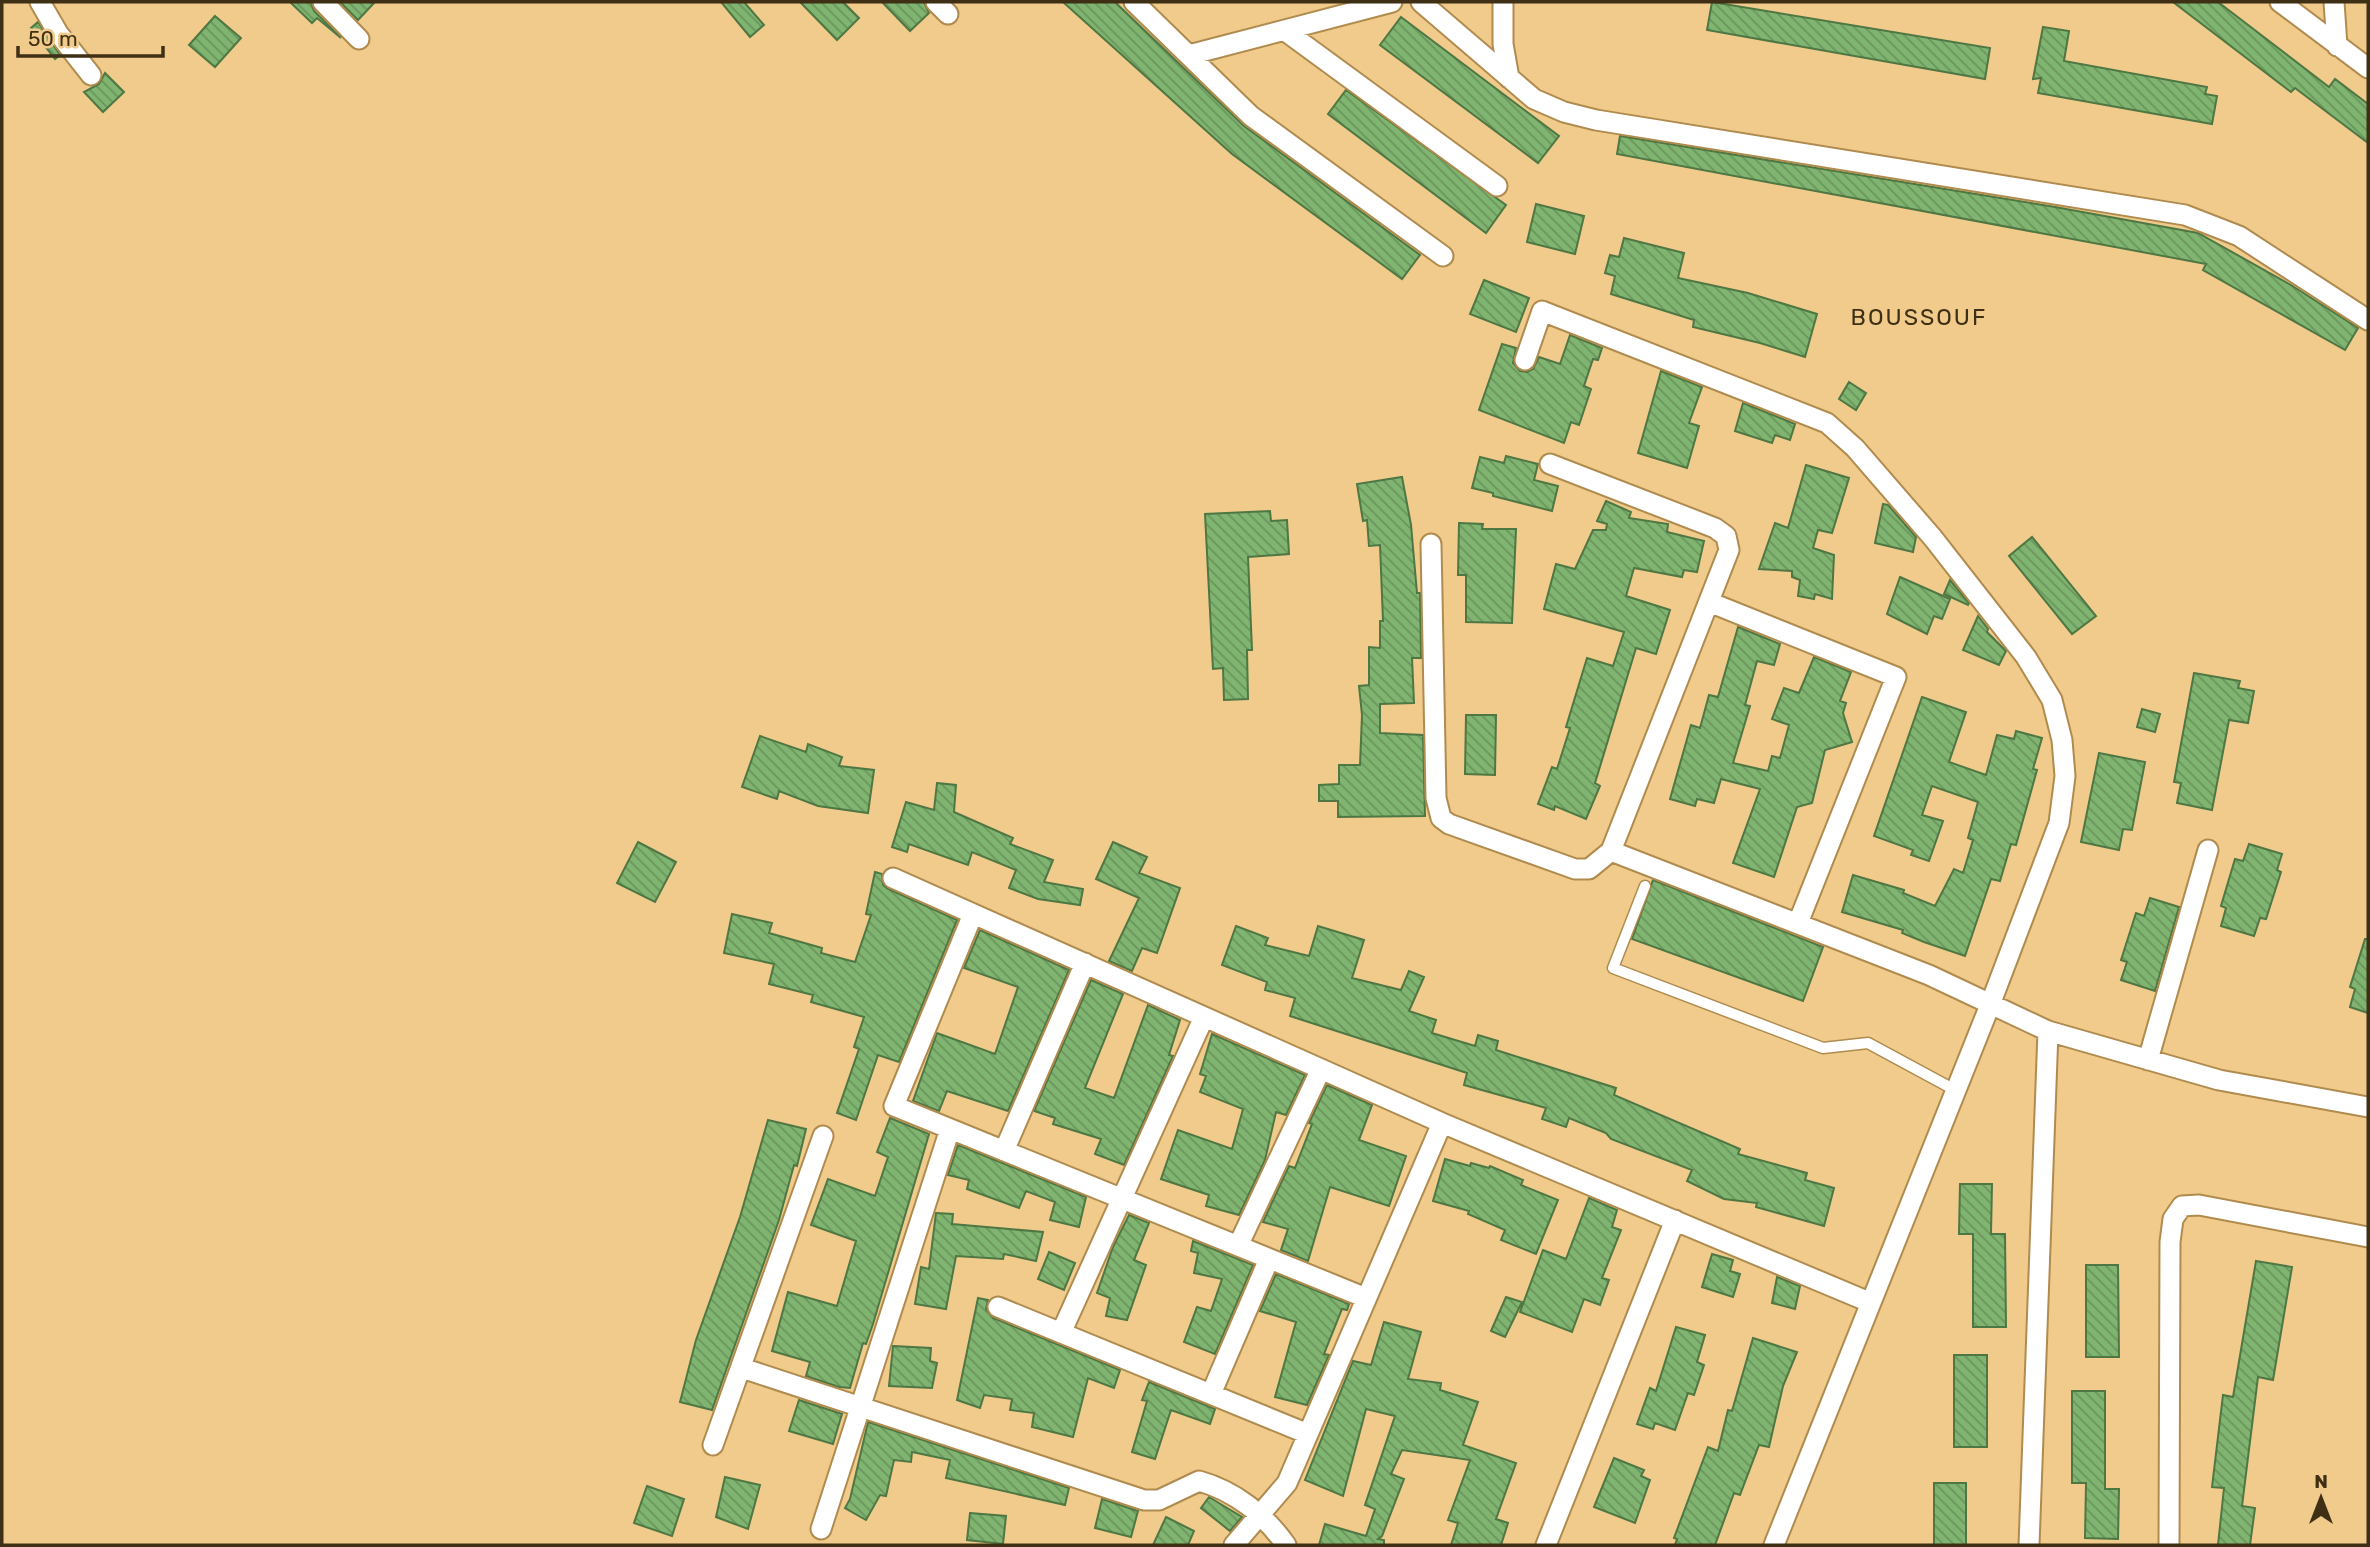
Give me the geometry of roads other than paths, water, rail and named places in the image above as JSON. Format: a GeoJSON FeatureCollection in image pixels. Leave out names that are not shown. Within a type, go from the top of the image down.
{"type":"FeatureCollection","features":[{"type":"Feature","properties":{"kind":"street"},"geometry":{"type":"LineString","coordinates":[[40,2],[58,33],[91,75]]}},
{"type":"Feature","properties":{"kind":"street"},"geometry":{"type":"LineString","coordinates":[[323,2],[359,38]]}},
{"type":"Feature","properties":{"kind":"street"},"geometry":{"type":"LineString","coordinates":[[1134,2],[1251,116],[1443,256]]}},
{"type":"Feature","properties":{"kind":"street"},"geometry":{"type":"LineString","coordinates":[[1189,55],[1392,2]]}},
{"type":"Feature","properties":{"kind":"street"},"geometry":{"type":"LineString","coordinates":[[1421,2],[1534,99],[1596,120],[2185,215],[2239,236],[2368,320]]}},
{"type":"Feature","properties":{"kind":"street"},"geometry":{"type":"LineString","coordinates":[[1503,2],[1503,44],[1509,78]]}},
{"type":"Feature","properties":{"kind":"street"},"geometry":{"type":"LineString","coordinates":[[2280,2],[2368,68]]}},
{"type":"Feature","properties":{"kind":"street"},"geometry":{"type":"LineString","coordinates":[[2334,2],[2337,46]]}},
{"type":"Feature","properties":{"kind":"street"},"geometry":{"type":"LineString","coordinates":[[1284,30],[1497,186]]}},
{"type":"Feature","properties":{"kind":"street"},"geometry":{"type":"LineString","coordinates":[[1525,360],[1542,311],[1827,423],[1855,448],[1933,538],[2026,657],[2052,700],[2062,740],[2066,776],[2059,823],[1990,1005],[1774,1545]]}},
{"type":"Feature","properties":{"kind":"street"},"geometry":{"type":"LineString","coordinates":[[1432,544],[1436,798],[1441,818],[1449,824],[1575,869],[1589,869],[1611,850],[1729,550],[1726,536],[1715,528],[1550,464]]}},
{"type":"Feature","properties":{"kind":"street"},"geometry":{"type":"LineString","coordinates":[[1709,601],[1896,677],[1798,923]]}},
{"type":"Feature","properties":{"kind":"street"},"geometry":{"type":"LineString","coordinates":[[1611,850],[1928,975],[2048,1031],[2220,1080],[2368,1107]]}},
{"type":"Feature","properties":{"kind":"street"},"geometry":{"type":"LineString","coordinates":[[2148,1060],[2208,850]]}},
{"type":"Feature","properties":{"kind":"street"},"geometry":{"type":"LineString","coordinates":[[893,878],[1442,1123],[1869,1302]]}},
{"type":"Feature","properties":{"kind":"street"},"geometry":{"type":"LineString","coordinates":[[972,914],[894,1106],[1366,1298]]}},
{"type":"Feature","properties":{"kind":"street"},"geometry":{"type":"LineString","coordinates":[[1004,1151],[1084,963]]}},
{"type":"Feature","properties":{"kind":"street"},"geometry":{"type":"LineString","coordinates":[[1061,1333],[1204,1017]]}},
{"type":"Feature","properties":{"kind":"street"},"geometry":{"type":"LineString","coordinates":[[2029,1545],[2048,1031]]}},
{"type":"Feature","properties":{"kind":"street"},"geometry":{"type":"LineString","coordinates":[[1238,1246],[1321,1069]]}},
{"type":"Feature","properties":{"kind":"street"},"geometry":{"type":"LineString","coordinates":[[1234,1545],[1287,1483],[1442,1123]]}},
{"type":"Feature","properties":{"kind":"street"},"geometry":{"type":"LineString","coordinates":[[821,1529],[950,1129]]}},
{"type":"Feature","properties":{"kind":"street"},"geometry":{"type":"LineString","coordinates":[[713,1445],[823,1136]]}},
{"type":"Feature","properties":{"kind":"street"},"geometry":{"type":"LineString","coordinates":[[2169,1545],[2170,1255],[2173,1219],[2182,1206],[2199,1205],[2368,1237]]}},
{"type":"Feature","properties":{"kind":"street"},"geometry":{"type":"LineString","coordinates":[[1546,1545],[1675,1220]]}},
{"type":"Feature","properties":{"kind":"street"},"geometry":{"type":"LineString","coordinates":[[1211,1394],[1269,1259]]}},
{"type":"Feature","properties":{"kind":"street"},"geometry":{"type":"LineString","coordinates":[[998,1307],[1308,1434]]}},
{"type":"Feature","properties":{"kind":"street"},"geometry":{"type":"LineString","coordinates":[[741,1368],[1144,1500],[1160,1500],[1199,1481],[1215,1485],[1260,1515],[1286,1545]]}},
{"type":"Feature","properties":{"kind":"lane"},"geometry":{"type":"LineString","coordinates":[[1645,886],[1613,968],[1822,1048],[1868,1042],[1955,1090]]}},
{"type":"Feature","properties":{"kind":"district","name":"BOUSSOUF"},"geometry":{"type":"Point","coordinates":[1919,317]}}]}
